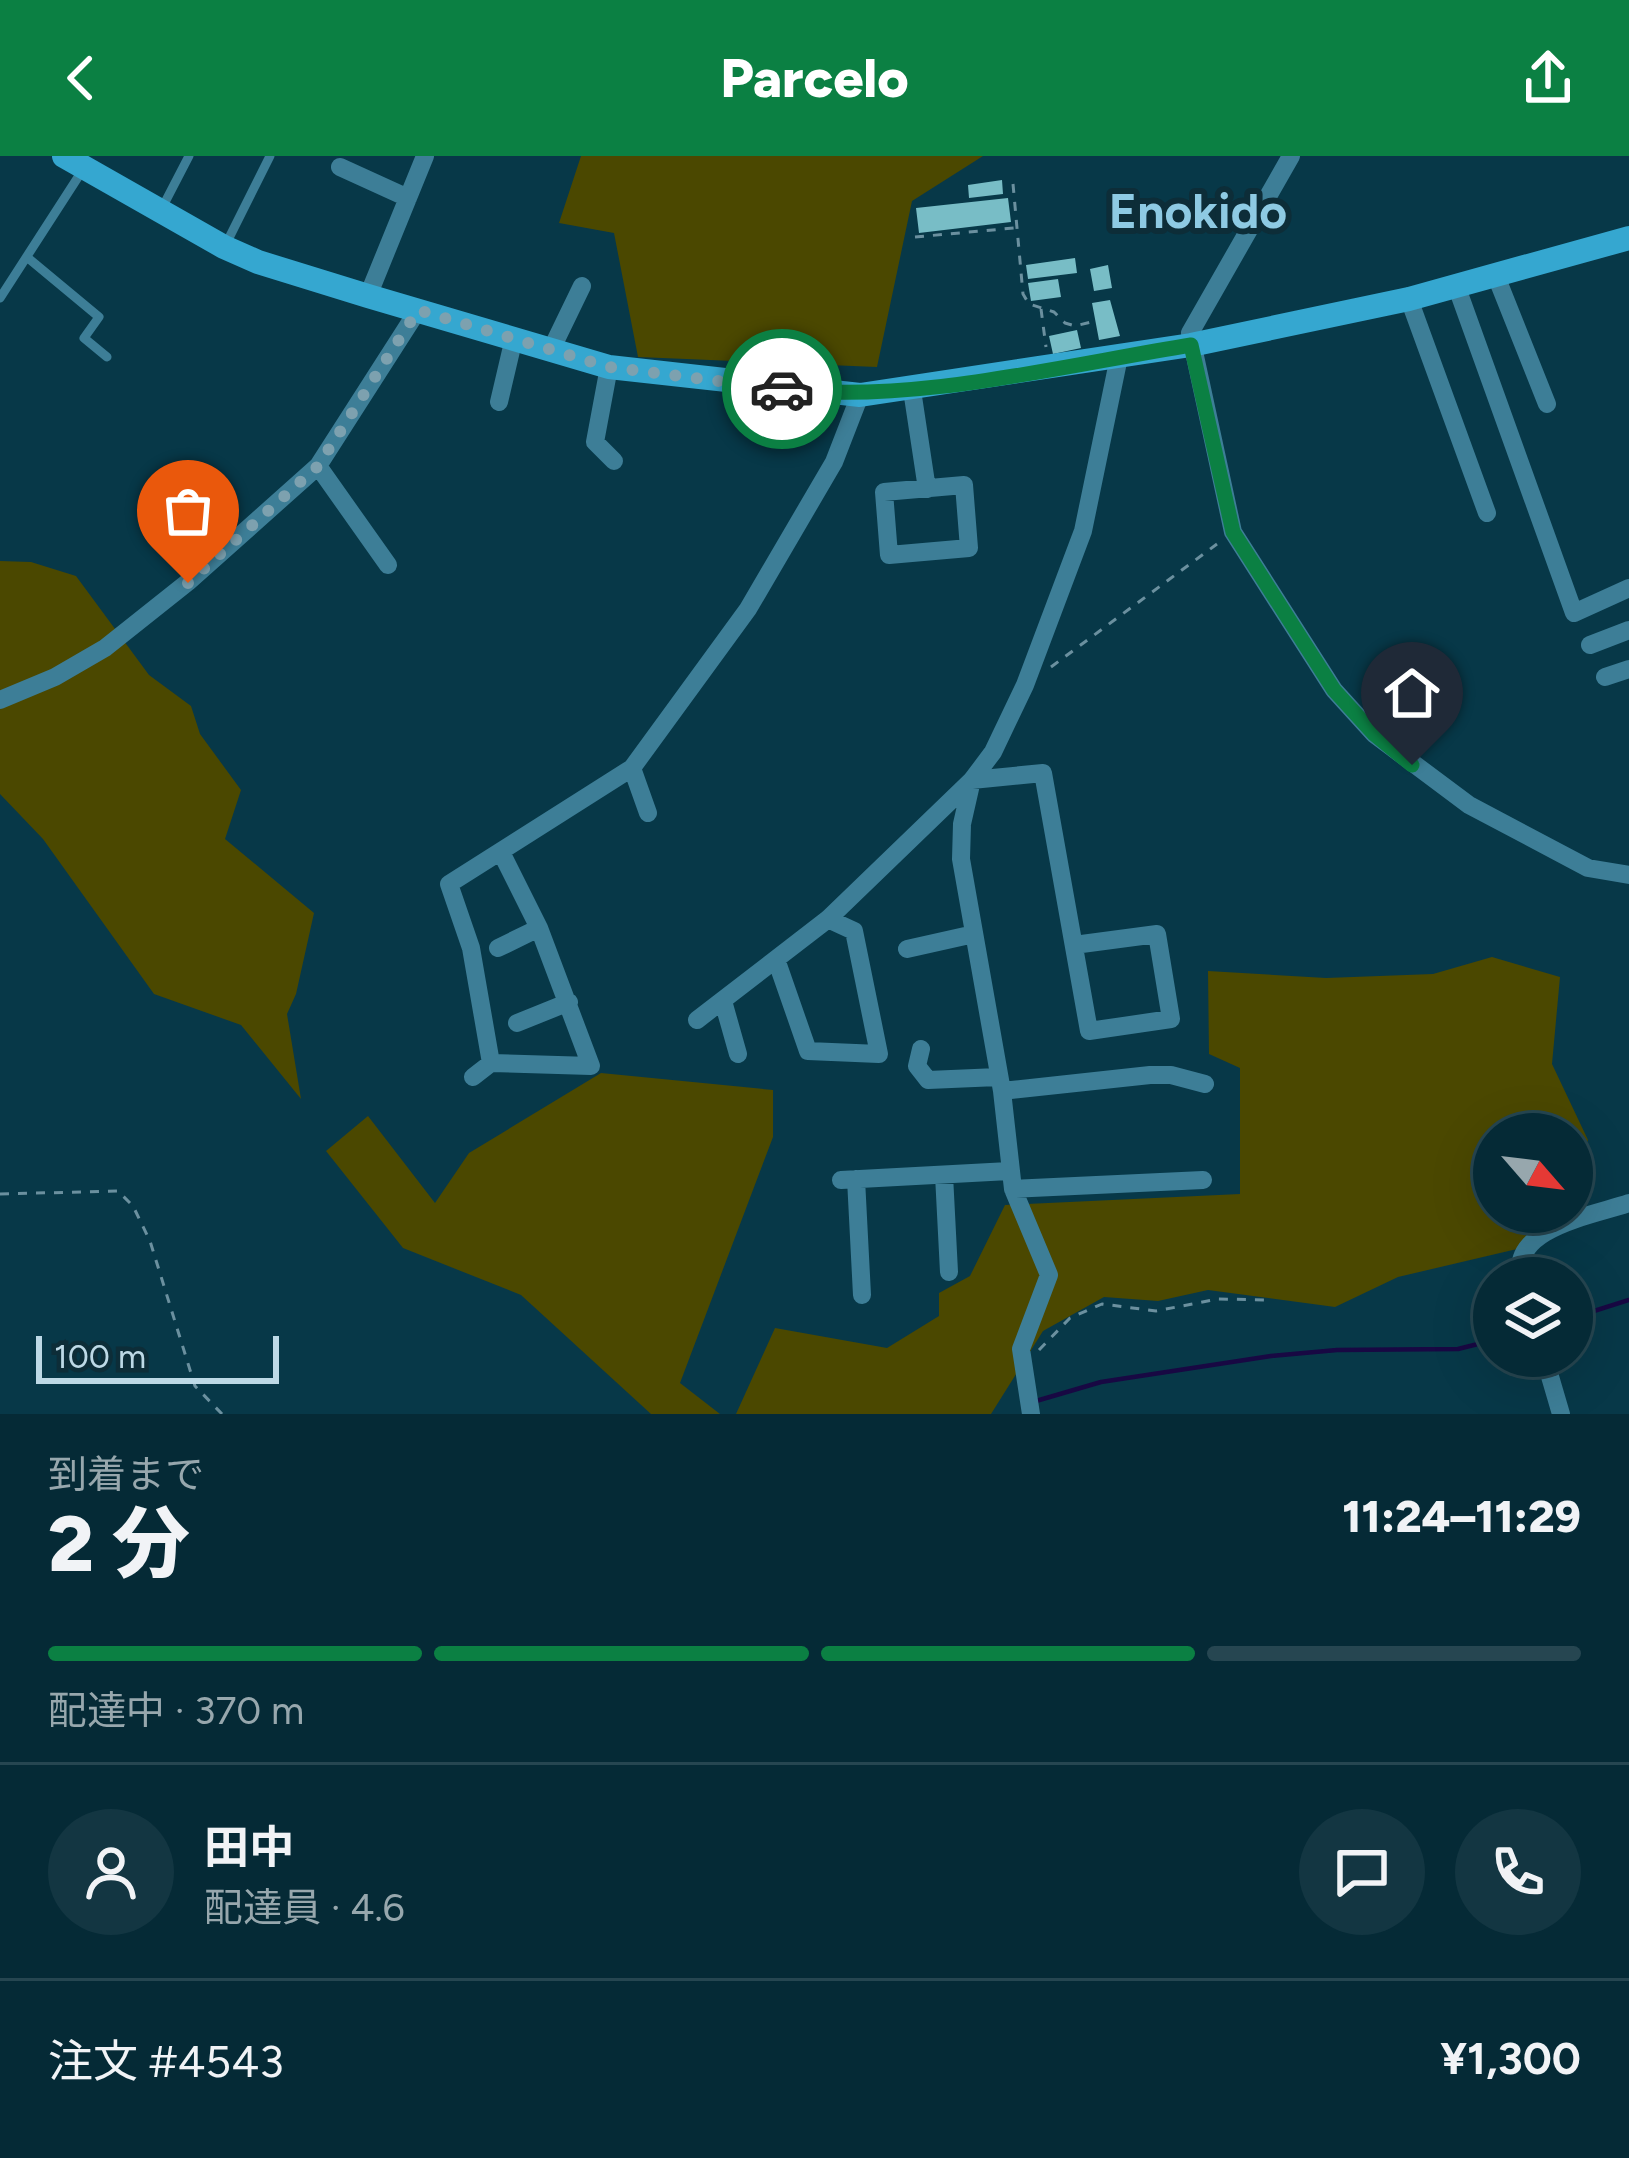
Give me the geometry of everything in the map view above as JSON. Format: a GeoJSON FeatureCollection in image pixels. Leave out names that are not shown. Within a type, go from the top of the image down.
{"type":"FeatureCollection","features":[{"type":"Feature","properties":{"kind":"street"},"geometry":{"type":"LineString","coordinates":[[368,296],[425,156]]}},
{"type":"Feature","properties":{"kind":"street"},"geometry":{"type":"LineString","coordinates":[[1291,156],[1190,333],[1233,532],[1334,690],[1374,734],[1469,805],[1588,868],[1629,875]]}},
{"type":"Feature","properties":{"kind":"street"},"geometry":{"type":"LineString","coordinates":[[78,161],[224,247],[368,296],[609,367],[860,395],[1191,345],[1409,299],[1629,238]]}},
{"type":"Feature","properties":{"kind":"street"},"geometry":{"type":"LineString","coordinates":[[340,167],[408,198]]}},
{"type":"Feature","properties":{"kind":"street"},"geometry":{"type":"LineString","coordinates":[[1496,276],[1547,404]]}},
{"type":"Feature","properties":{"kind":"street"},"geometry":{"type":"LineString","coordinates":[[1456,285],[1574,613],[1629,588]]}},
{"type":"Feature","properties":{"kind":"street"},"geometry":{"type":"LineString","coordinates":[[551,350],[582,286]]}},
{"type":"Feature","properties":{"kind":"street"},"geometry":{"type":"LineString","coordinates":[[1409,299],[1487,513]]}},
{"type":"Feature","properties":{"kind":"street"},"geometry":{"type":"LineString","coordinates":[[0,700],[55,677],[105,648],[188,583],[318,466],[418,310]]}},
{"type":"Feature","properties":{"kind":"street"},"geometry":{"type":"LineString","coordinates":[[500,402],[514,338]]}},
{"type":"Feature","properties":{"kind":"street"},"geometry":{"type":"LineString","coordinates":[[697,1020],[828,919],[972,780],[993,752],[1025,685],[1083,531],[1119,357]]}},
{"type":"Feature","properties":{"kind":"street"},"geometry":{"type":"LineString","coordinates":[[609,367],[595,442],[614,461]]}},
{"type":"Feature","properties":{"kind":"street"},"geometry":{"type":"LineString","coordinates":[[912,390],[927,489]]}},
{"type":"Feature","properties":{"kind":"street"},"geometry":{"type":"LineString","coordinates":[[491,1063],[471,948],[449,884],[632,768],[748,608],[834,462],[860,395]]}},
{"type":"Feature","properties":{"kind":"street"},"geometry":{"type":"LineString","coordinates":[[318,466],[388,565]]}},
{"type":"Feature","properties":{"kind":"street"},"geometry":{"type":"LineString","coordinates":[[964,485],[969,548],[889,555],[884,492],[927,489],[964,485]]}},
{"type":"Feature","properties":{"kind":"street"},"geometry":{"type":"LineString","coordinates":[[1590,645],[1629,630]]}},
{"type":"Feature","properties":{"kind":"street"},"geometry":{"type":"LineString","coordinates":[[1605,677],[1629,669]]}},
{"type":"Feature","properties":{"kind":"street"},"geometry":{"type":"LineString","coordinates":[[632,768],[648,813]]}},
{"type":"Feature","properties":{"kind":"street"},"geometry":{"type":"LineString","coordinates":[[972,780],[1043,773],[1073,945],[1089,1031],[1171,1019],[1157,934],[1073,945]]}},
{"type":"Feature","properties":{"kind":"street"},"geometry":{"type":"LineString","coordinates":[[972,780],[962,824],[961,859],[1000,1084],[1011,1180],[1049,1275],[1021,1349],[1031,1414]]}},
{"type":"Feature","properties":{"kind":"street"},"geometry":{"type":"LineString","coordinates":[[472,1077],[491,1063],[591,1066],[539,928],[501,852]]}},
{"type":"Feature","properties":{"kind":"street"},"geometry":{"type":"LineString","coordinates":[[777,962],[808,1051],[879,1054],[854,932],[828,919]]}},
{"type":"Feature","properties":{"kind":"street"},"geometry":{"type":"LineString","coordinates":[[498,949],[539,928]]}},
{"type":"Feature","properties":{"kind":"street"},"geometry":{"type":"LineString","coordinates":[[908,950],[974,934]]}},
{"type":"Feature","properties":{"kind":"street"},"geometry":{"type":"LineString","coordinates":[[723,1001],[738,1054]]}},
{"type":"Feature","properties":{"kind":"street"},"geometry":{"type":"LineString","coordinates":[[517,1023],[569,1002]]}},
{"type":"Feature","properties":{"kind":"street"},"geometry":{"type":"LineString","coordinates":[[922,1049],[917,1066],[928,1080],[1000,1084],[1171,1075],[1205,1084]]}},
{"type":"Feature","properties":{"kind":"street"},"geometry":{"type":"LineString","coordinates":[[944,1174],[949,1272]]}},
{"type":"Feature","properties":{"kind":"street"},"geometry":{"type":"LineString","coordinates":[[862,1295],[849,1180],[944,1174],[1011,1180],[1203,1180]]}},
{"type":"Feature","properties":{"kind":"street"},"geometry":{"type":"LineString","coordinates":[[1521,1257],[1541,1234],[1629,1203]]}},
{"type":"Feature","properties":{"kind":"street"},"geometry":{"type":"LineString","coordinates":[[1550,1377],[1561,1414]]}},
{"type":"Feature","properties":{"kind":"lane"},"geometry":{"type":"LineString","coordinates":[[160,212],[189,156]]}},
{"type":"Feature","properties":{"kind":"lane"},"geometry":{"type":"LineString","coordinates":[[224,247],[270,156]]}},
{"type":"Feature","properties":{"kind":"lane"},"geometry":{"type":"LineString","coordinates":[[0,298],[28,259],[78,161]]}},
{"type":"Feature","properties":{"kind":"lane"},"geometry":{"type":"LineString","coordinates":[[28,259],[99,317],[84,338],[107,357]]}},
{"type":"Feature","properties":{"kind":"path"},"geometry":{"type":"LineString","coordinates":[[1012,184],[1023,294],[1029,304],[1075,326],[1091,322]]}},
{"type":"Feature","properties":{"kind":"path"},"geometry":{"type":"LineString","coordinates":[[915,237],[1017,227]]}},
{"type":"Feature","properties":{"kind":"path"},"geometry":{"type":"LineString","coordinates":[[1041,307],[1049,368]]}},
{"type":"Feature","properties":{"kind":"path"},"geometry":{"type":"LineString","coordinates":[[1025,685],[1233,532]]}},
{"type":"Feature","properties":{"kind":"path"},"geometry":{"type":"LineString","coordinates":[[0,1194],[118,1191],[134,1207],[150,1241],[195,1386],[223,1414]]}},
{"type":"Feature","properties":{"kind":"path"},"geometry":{"type":"LineString","coordinates":[[1021,1369],[1070,1318],[1102,1304],[1156,1311],[1218,1299],[1270,1300]]}},
{"type":"Feature","properties":{"kind":"shaded area"},"geometry":{"type":"Polygon","coordinates":[[[581,156],[983,156],[912,201],[877,367],[638,357],[614,233],[559,223],[581,156]]]}},
{"type":"Feature","properties":{"kind":"shaded area"},"geometry":{"type":"Polygon","coordinates":[[[0,561],[31,562],[76,576],[149,675],[191,706],[200,734],[241,790],[225,839],[314,913],[287,1014],[301,1099],[241,1025],[154,994],[43,839],[0,794],[0,561]]]}},
{"type":"Feature","properties":{"kind":"shaded area"},"geometry":{"type":"Polygon","coordinates":[[[1492,957],[1560,977],[1552,1064],[1575,1113],[1473,1113],[1473,1233],[1531,1233],[1517,1249],[1398,1277],[1335,1307],[1208,1290],[1158,1301],[1104,1297],[1043,1331],[991,1414],[736,1414],[775,1328],[887,1348],[939,1316],[939,1293],[970,1276],[1005,1205],[1240,1194],[1240,1068],[1209,1054],[1208,971],[1326,978],[1433,974],[1492,957]]]}},
{"type":"Feature","properties":{"kind":"shaded area"},"geometry":{"type":"Polygon","coordinates":[[[601,1073],[773,1090],[773,1137],[680,1383],[720,1414],[651,1414],[521,1295],[403,1248],[326,1151],[368,1116],[435,1203],[469,1153],[601,1073]]]}},
{"type":"Feature","properties":{"kind":"building"},"geometry":{"type":"Polygon","coordinates":[[[1002,180],[1003,194],[969,198],[968,185],[1002,180]]]}},
{"type":"Feature","properties":{"kind":"building"},"geometry":{"type":"Polygon","coordinates":[[[1008,198],[1011,222],[919,233],[916,208],[1008,198]]]}},
{"type":"Feature","properties":{"kind":"building"},"geometry":{"type":"Polygon","coordinates":[[[1075,258],[1077,273],[1028,279],[1026,265],[1075,258]]]}},
{"type":"Feature","properties":{"kind":"building"},"geometry":{"type":"Polygon","coordinates":[[[1108,265],[1112,288],[1094,291],[1090,269],[1108,265]]]}},
{"type":"Feature","properties":{"kind":"building"},"geometry":{"type":"Polygon","coordinates":[[[1058,279],[1061,297],[1031,301],[1028,283],[1058,279]]]}},
{"type":"Feature","properties":{"kind":"building"},"geometry":{"type":"Polygon","coordinates":[[[1110,300],[1120,336],[1099,340],[1092,303],[1110,300]]]}},
{"type":"Feature","properties":{"kind":"building"},"geometry":{"type":"Polygon","coordinates":[[[1077,330],[1081,348],[1053,354],[1049,336],[1077,330]]]}},
{"type":"Feature","properties":{"kind":"waterway"},"geometry":{"type":"LineString","coordinates":[[1593,1311],[1629,1300]]}},
{"type":"Feature","properties":{"kind":"waterway"},"geometry":{"type":"LineString","coordinates":[[1036,1401],[1101,1382],[1271,1356],[1473,1345]]}},
{"type":"Feature","properties":{"kind":"way so far"},"geometry":{"type":"LineString","coordinates":[[188,583],[318,466],[418,310],[609,367],[782,389]]}},
{"type":"Feature","properties":{"kind":"district","name":"Enokido"},"geometry":{"type":"Point","coordinates":[1198,211]}},
{"type":"Feature","properties":{"kind":"route"},"geometry":{"type":"LineString","coordinates":[[782,389],[860,395],[912,390],[1191,345],[1233,532],[1334,690],[1374,734],[1412,765]]}}]}
